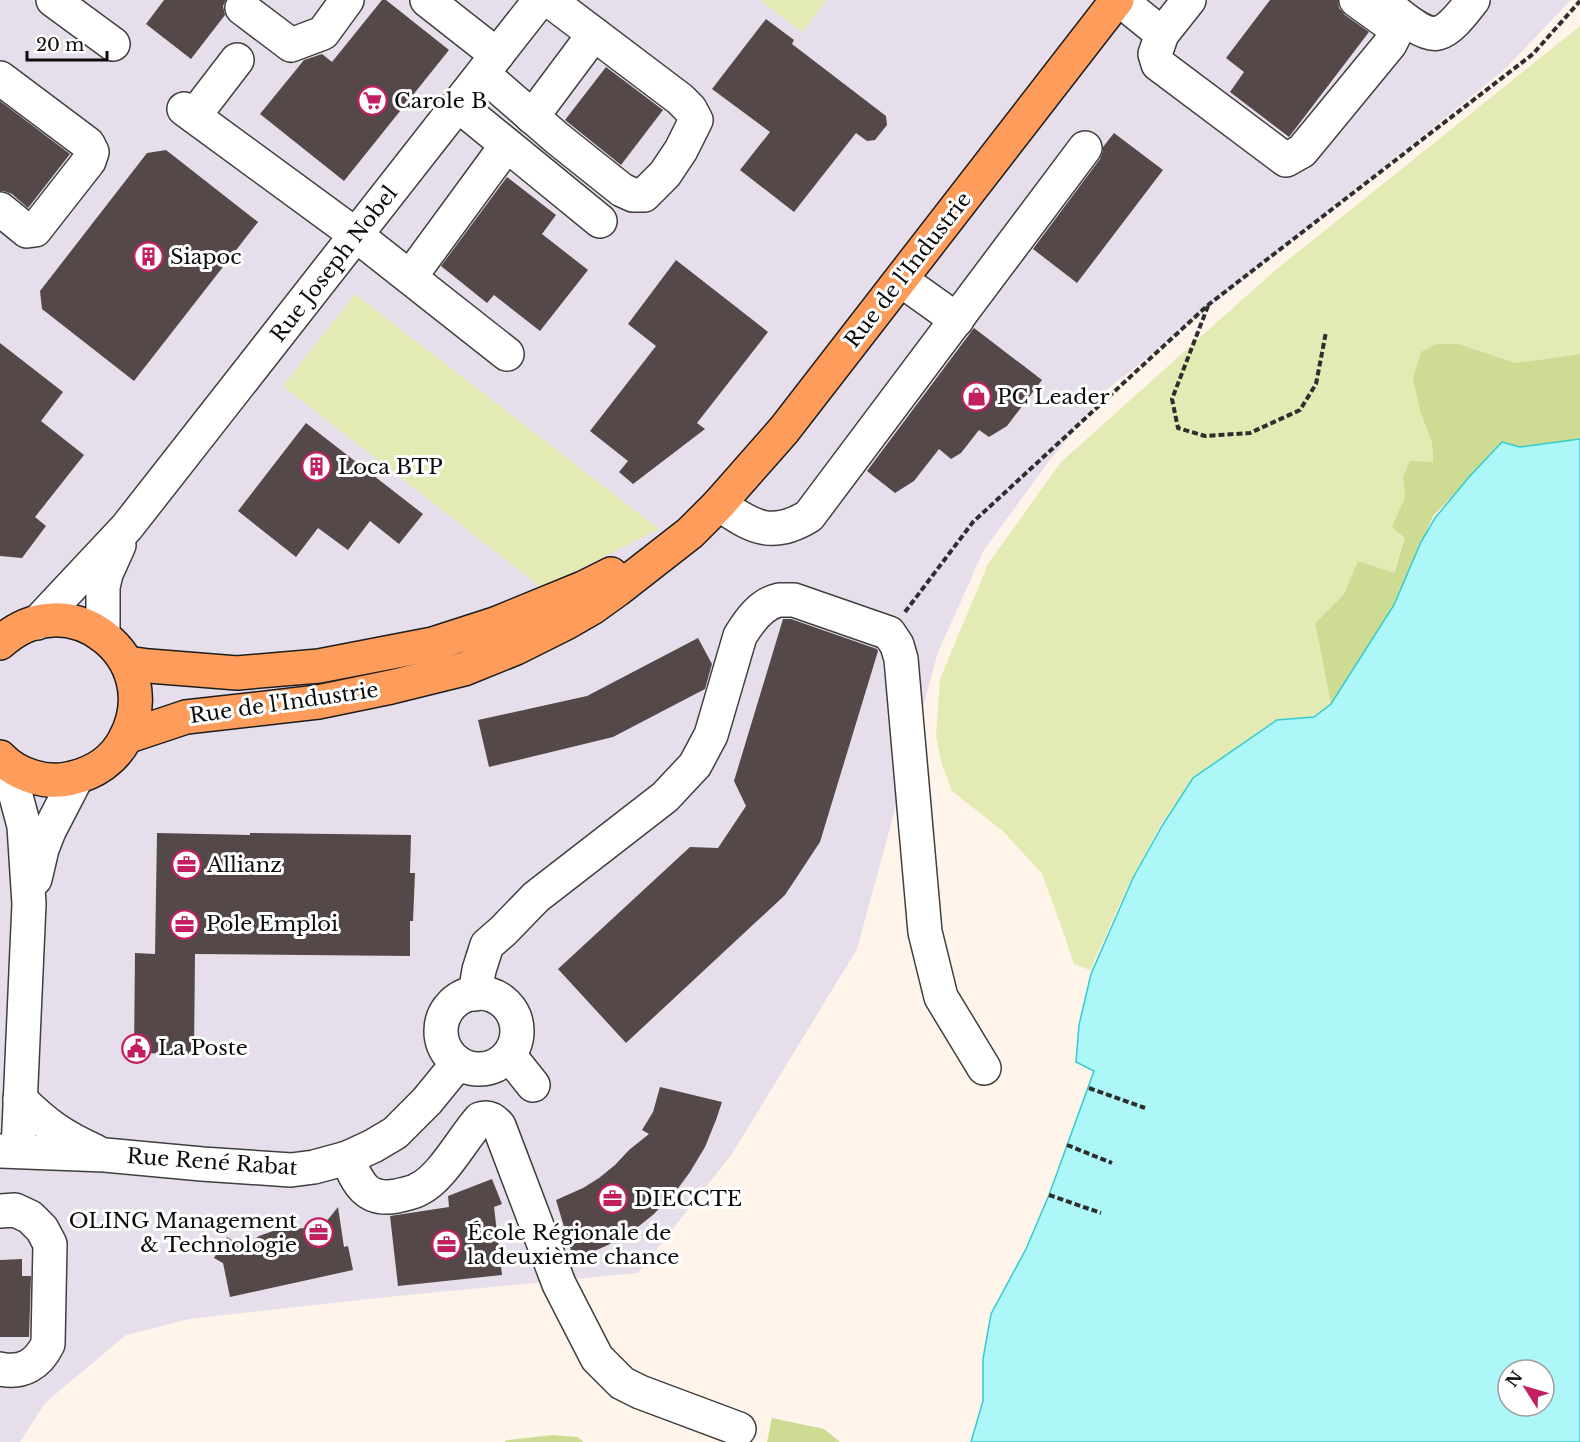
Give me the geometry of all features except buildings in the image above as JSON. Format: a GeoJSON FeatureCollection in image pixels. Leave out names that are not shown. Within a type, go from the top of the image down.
{"type":"FeatureCollection","features":[{"type":"Feature","properties":{"kind":"main road","name":"Rue de l'Industrie"},"geometry":{"type":"LineString","coordinates":[[126,736],[186,717],[318,702],[464,669],[516,648],[592,608],[690,533],[719,504],[784,430],[1119,0]]}},
{"type":"Feature","properties":{"kind":"main road","name":"Rue de l'Industrie"},"geometry":{"type":"LineString","coordinates":[[127,663],[237,673],[320,666],[433,644],[495,624],[583,588],[690,533]]}},
{"type":"Feature","properties":{"kind":"main road"},"geometry":{"type":"LineString","coordinates":[[0,644],[8,636],[24,627],[59,620],[77,623],[97,631],[114,645],[127,663],[134,683],[136,705],[131,727],[121,746],[106,763],[87,774],[66,780],[44,780],[23,774],[2,760]]}},
{"type":"Feature","properties":{"kind":"street"},"geometry":{"type":"LineString","coordinates":[[54,0],[113,44]]}},
{"type":"Feature","properties":{"kind":"street"},"geometry":{"type":"LineString","coordinates":[[242,8],[291,45],[323,33],[347,0]]}},
{"type":"Feature","properties":{"kind":"street"},"geometry":{"type":"LineString","coordinates":[[427,0],[490,64],[532,117],[622,190],[633,195],[644,195],[665,174],[681,150],[696,120],[690,109],[680,99],[549,0]]}},
{"type":"Feature","properties":{"kind":"street","name":"Rue Joseph Nobel"},"geometry":{"type":"LineString","coordinates":[[37,623],[128,527],[540,0]]}},
{"type":"Feature","properties":{"kind":"street"},"geometry":{"type":"LineString","coordinates":[[1119,0],[1162,34]]}},
{"type":"Feature","properties":{"kind":"street"},"geometry":{"type":"LineString","coordinates":[[1189,0],[1162,34],[1155,54],[1158,64],[1286,160],[1302,151],[1390,44],[1395,34],[1392,26],[1356,0]]}},
{"type":"Feature","properties":{"kind":"street"},"geometry":{"type":"LineString","coordinates":[[1381,0],[1426,33],[1440,33],[1452,24],[1473,0]]}},
{"type":"Feature","properties":{"kind":"street"},"geometry":{"type":"LineString","coordinates":[[532,117],[594,34]]}},
{"type":"Feature","properties":{"kind":"street"},"geometry":{"type":"LineString","coordinates":[[237,60],[189,112],[356,235],[507,354]]}},
{"type":"Feature","properties":{"kind":"street"},"geometry":{"type":"LineString","coordinates":[[0,78],[88,144],[92,152],[89,161],[35,230],[27,231],[0,209]]}},
{"type":"Feature","properties":{"kind":"street"},"geometry":{"type":"LineString","coordinates":[[458,105],[600,221]]}},
{"type":"Feature","properties":{"kind":"street"},"geometry":{"type":"LineString","coordinates":[[410,277],[506,146]]}},
{"type":"Feature","properties":{"kind":"street"},"geometry":{"type":"LineString","coordinates":[[719,504],[739,519],[758,527],[777,529],[795,525],[809,516],[1084,148]]}},
{"type":"Feature","properties":{"kind":"street"},"geometry":{"type":"LineString","coordinates":[[901,280],[957,320]]}},
{"type":"Feature","properties":{"kind":"street","name":"Rue Joseph Nobel"},"geometry":{"type":"LineString","coordinates":[[103,636],[103,587],[106,574],[128,527]]}},
{"type":"Feature","properties":{"kind":"street"},"geometry":{"type":"LineString","coordinates":[[475,994],[479,970],[487,945],[536,897],[665,797],[695,765],[711,735],[740,636],[757,613],[767,605],[779,600],[794,600],[889,633],[897,645],[901,659],[925,932],[941,997],[984,1068]]}},
{"type":"Feature","properties":{"kind":"street"},"geometry":{"type":"LineString","coordinates":[[2,760],[13,785],[24,826],[29,904],[9,1151]]}},
{"type":"Feature","properties":{"kind":"street"},"geometry":{"type":"LineString","coordinates":[[29,904],[46,840],[77,777]]}},
{"type":"Feature","properties":{"kind":"street"},"geometry":{"type":"LineString","coordinates":[[475,994],[496,997],[513,1013],[516,1023],[515,1045],[509,1054],[501,1062],[480,1069],[468,1068],[458,1063],[449,1055],[443,1043],[441,1031],[443,1019],[449,1008],[459,1000],[475,994]]}},
{"type":"Feature","properties":{"kind":"street"},"geometry":{"type":"LineString","coordinates":[[509,1054],[533,1084]]}},
{"type":"Feature","properties":{"kind":"street","name":"Rue René Rabat"},"geometry":{"type":"LineString","coordinates":[[9,1151],[105,1155],[291,1170],[314,1167],[347,1158],[395,1133],[427,1101],[458,1063]]}},
{"type":"Feature","properties":{"kind":"street"},"geometry":{"type":"LineString","coordinates":[[14,1094],[39,1119],[71,1141],[105,1155]]}},
{"type":"Feature","properties":{"kind":"street"},"geometry":{"type":"LineString","coordinates":[[347,1158],[357,1181],[370,1192],[386,1198],[407,1194],[426,1185],[456,1152],[480,1119],[485,1117],[492,1119],[499,1126],[559,1284],[597,1358],[622,1383],[739,1429]]}},
{"type":"Feature","properties":{"kind":"street"},"geometry":{"type":"LineString","coordinates":[[0,1210],[15,1210],[30,1217],[42,1229],[50,1244],[48,1344],[33,1364],[21,1370],[0,1369]]}},
{"type":"Feature","properties":{"kind":"path"},"geometry":{"type":"LineString","coordinates":[[889,633],[972,522],[1208,305],[1533,54],[1580,1]]}},
{"type":"Feature","properties":{"kind":"path"},"geometry":{"type":"LineString","coordinates":[[1208,305],[1172,399],[1178,428],[1205,436],[1250,433],[1300,410],[1316,384],[1326,332]]}},
{"type":"Feature","properties":{"kind":"path"},"geometry":{"type":"LineString","coordinates":[[1089,1088],[1145,1108]]}},
{"type":"Feature","properties":{"kind":"path"},"geometry":{"type":"LineString","coordinates":[[1067,1145],[1112,1163]]}},
{"type":"Feature","properties":{"kind":"path"},"geometry":{"type":"LineString","coordinates":[[1049,1196],[1101,1213]]}},
{"type":"Feature","properties":{"kind":"shaded area"},"geometry":{"type":"Polygon","coordinates":[[[0,0],[1571,0],[1503,71],[1108,389],[1050,460],[984,550],[938,652],[857,949],[732,1154],[638,1273],[189,1319],[126,1335],[45,1403],[20,1442],[0,1442],[0,0]]]}},
{"type":"Feature","properties":{"kind":"green space"},"geometry":{"type":"Polygon","coordinates":[[[760,0],[827,0],[802,32],[760,0]]]}},
{"type":"Feature","properties":{"kind":"green space"},"geometry":{"type":"Polygon","coordinates":[[[1580,26],[1580,354],[1516,363],[1459,344],[1421,414],[1432,442],[1433,463],[1403,477],[1405,497],[1393,527],[1405,538],[1393,574],[1358,561],[1344,594],[1315,623],[1331,704],[1314,717],[1277,720],[1193,778],[1161,824],[1128,886],[1090,970],[1074,964],[1042,874],[1004,832],[952,791],[942,765],[936,736],[940,679],[988,564],[1061,462],[1273,272],[1580,26]]]}},
{"type":"Feature","properties":{"kind":"green space"},"geometry":{"type":"Polygon","coordinates":[[[355,294],[659,529],[542,588],[283,386],[355,294]]]}},
{"type":"Feature","properties":{"kind":"green space"},"geometry":{"type":"Polygon","coordinates":[[[1437,344],[1459,344],[1516,363],[1580,354],[1580,439],[1519,447],[1504,443],[1433,516],[1394,605],[1331,704],[1315,623],[1344,594],[1358,561],[1394,573],[1405,538],[1392,527],[1405,497],[1403,477],[1410,461],[1433,462],[1432,442],[1421,414],[1413,378],[1421,352],[1437,344]]]}},
{"type":"Feature","properties":{"kind":"green space"},"geometry":{"type":"Polygon","coordinates":[[[772,1418],[824,1429],[840,1442],[767,1442],[772,1418]]]}},
{"type":"Feature","properties":{"kind":"green space"},"geometry":{"type":"Polygon","coordinates":[[[553,1435],[578,1437],[583,1442],[504,1442],[507,1440],[553,1435]]]}},
{"type":"Feature","properties":{"kind":"water"},"geometry":{"type":"Polygon","coordinates":[[[1580,439],[1580,1442],[971,1442],[983,1401],[983,1359],[991,1314],[1026,1249],[1049,1195],[1094,1071],[1076,1062],[1079,1025],[1091,974],[1133,878],[1162,826],[1193,778],[1277,720],[1314,717],[1331,704],[1394,605],[1421,542],[1435,518],[1502,442],[1520,447],[1580,439]]]}},
{"type":"Feature","properties":{"kind":"place","name":"Carole B"},"geometry":{"type":"Point","coordinates":[373,101]}},
{"type":"Feature","properties":{"kind":"place","name":"Siapoc"},"geometry":{"type":"Point","coordinates":[149,257]}},
{"type":"Feature","properties":{"kind":"place","name":"PC Leader"},"geometry":{"type":"Point","coordinates":[976,397]}},
{"type":"Feature","properties":{"kind":"place","name":"Loca BTP"},"geometry":{"type":"Point","coordinates":[317,467]}},
{"type":"Feature","properties":{"kind":"place","name":"Allianz"},"geometry":{"type":"Point","coordinates":[186,865]}},
{"type":"Feature","properties":{"kind":"place","name":"Pole Emploi"},"geometry":{"type":"Point","coordinates":[185,924]}},
{"type":"Feature","properties":{"kind":"place","name":"La Poste"},"geometry":{"type":"Point","coordinates":[137,1048]}},
{"type":"Feature","properties":{"kind":"place","name":"DIECCTE"},"geometry":{"type":"Point","coordinates":[613,1199]}},
{"type":"Feature","properties":{"kind":"place","name":"OLING Management & Technologie"},"geometry":{"type":"Point","coordinates":[318,1233]}},
{"type":"Feature","properties":{"kind":"place","name":"École Régionale de la deuxième chance"},"geometry":{"type":"Point","coordinates":[446,1245]}}]}
